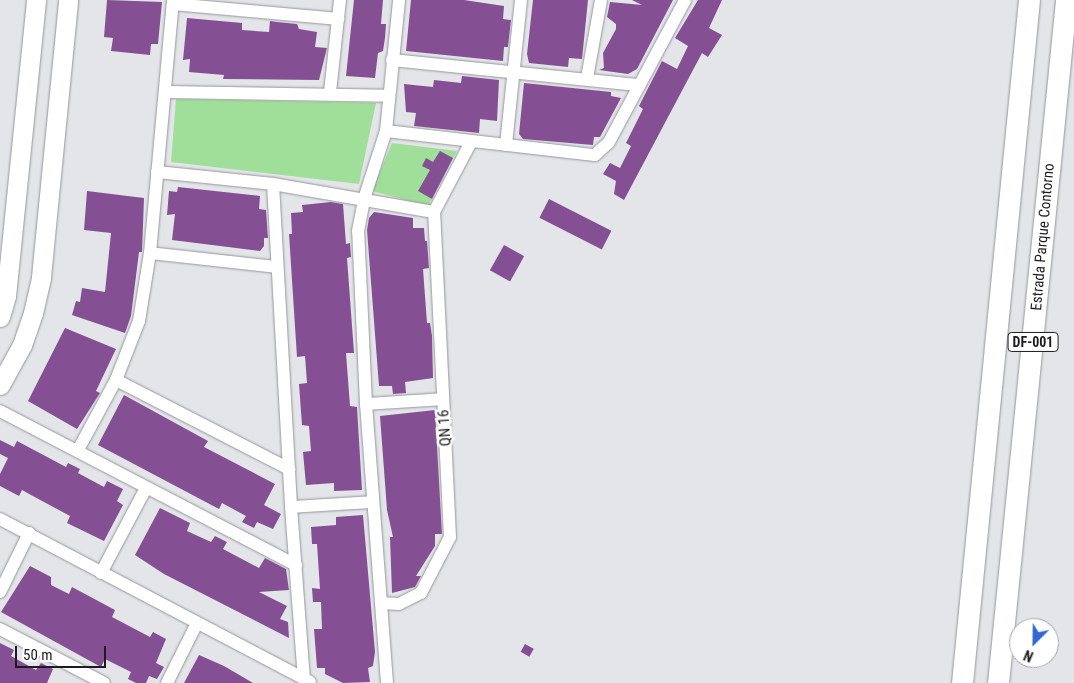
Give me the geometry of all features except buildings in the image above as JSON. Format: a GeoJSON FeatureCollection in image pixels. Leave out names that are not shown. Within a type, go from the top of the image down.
{"type":"FeatureCollection","features":[{"type":"Feature","properties":{"kind":"highway","name":"DF-001"},"geometry":{"type":"LineString","coordinates":[[962,683],[1029,0]]}},
{"type":"Feature","properties":{"kind":"highway","name":"Estrada Parque Contorno"},"geometry":{"type":"LineString","coordinates":[[998,683],[1066,0]]}},
{"type":"Feature","properties":{"kind":"main road"},"geometry":{"type":"LineString","coordinates":[[0,317],[6,296],[36,0]]}},
{"type":"Feature","properties":{"kind":"main road"},"geometry":{"type":"LineString","coordinates":[[0,384],[22,345],[34,313],[40,277],[53,130],[68,0]]}},
{"type":"Feature","properties":{"kind":"main road"},"geometry":{"type":"LineString","coordinates":[[24,122],[34,130],[53,130]]}},
{"type":"Feature","properties":{"kind":"main road"},"geometry":{"type":"LineString","coordinates":[[20,150],[28,143],[38,143],[51,150]]}},
{"type":"Feature","properties":{"kind":"street"},"geometry":{"type":"LineString","coordinates":[[330,92],[340,0]]}},
{"type":"Feature","properties":{"kind":"street"},"geometry":{"type":"LineString","coordinates":[[387,683],[366,404],[358,231],[364,198],[386,131],[399,0]]}},
{"type":"Feature","properties":{"kind":"street"},"geometry":{"type":"LineString","coordinates":[[506,145],[521,0]]}},
{"type":"Feature","properties":{"kind":"street"},"geometry":{"type":"LineString","coordinates":[[587,78],[601,0]]}},
{"type":"Feature","properties":{"kind":"street"},"geometry":{"type":"LineString","coordinates":[[386,131],[595,155],[610,142],[685,0]]}},
{"type":"Feature","properties":{"kind":"street"},"geometry":{"type":"LineString","coordinates":[[78,450],[116,380],[140,320],[150,253],[167,92],[173,2],[338,19]]}},
{"type":"Feature","properties":{"kind":"street"},"geometry":{"type":"LineString","coordinates":[[392,60],[587,78],[640,85]]}},
{"type":"Feature","properties":{"kind":"street"},"geometry":{"type":"LineString","coordinates":[[167,92],[330,92],[388,96]]}},
{"type":"Feature","properties":{"kind":"street"},"geometry":{"type":"LineString","coordinates":[[158,172],[273,184],[364,198],[434,212],[471,142]]}},
{"type":"Feature","properties":{"kind":"street"},"geometry":{"type":"LineString","coordinates":[[273,184],[290,507],[308,681]]}},
{"type":"Feature","properties":{"kind":"street","name":"QN 16"},"geometry":{"type":"LineString","coordinates":[[381,603],[399,604],[421,594],[450,537],[434,212]]}},
{"type":"Feature","properties":{"kind":"street"},"geometry":{"type":"LineString","coordinates":[[150,253],[276,266]]}},
{"type":"Feature","properties":{"kind":"street"},"geometry":{"type":"LineString","coordinates":[[116,380],[289,469]]}},
{"type":"Feature","properties":{"kind":"street"},"geometry":{"type":"LineString","coordinates":[[366,404],[443,399]]}},
{"type":"Feature","properties":{"kind":"street"},"geometry":{"type":"LineString","coordinates":[[0,411],[296,565]]}},
{"type":"Feature","properties":{"kind":"street"},"geometry":{"type":"LineString","coordinates":[[101,573],[146,488]]}},
{"type":"Feature","properties":{"kind":"street"},"geometry":{"type":"LineString","coordinates":[[290,507],[373,502]]}},
{"type":"Feature","properties":{"kind":"street"},"geometry":{"type":"LineString","coordinates":[[0,519],[308,681]]}},
{"type":"Feature","properties":{"kind":"street"},"geometry":{"type":"LineString","coordinates":[[0,592],[29,533]]}},
{"type":"Feature","properties":{"kind":"street"},"geometry":{"type":"LineString","coordinates":[[167,683],[197,623]]}},
{"type":"Feature","properties":{"kind":"street"},"geometry":{"type":"LineString","coordinates":[[0,629],[104,683]]}},
{"type":"Feature","properties":{"kind":"green space"},"geometry":{"type":"Polygon","coordinates":[[[176,99],[376,103],[359,184],[171,162],[176,99]]]}},
{"type":"Feature","properties":{"kind":"green space"},"geometry":{"type":"Polygon","coordinates":[[[392,143],[457,151],[428,206],[372,191],[392,143]]]}}]}
